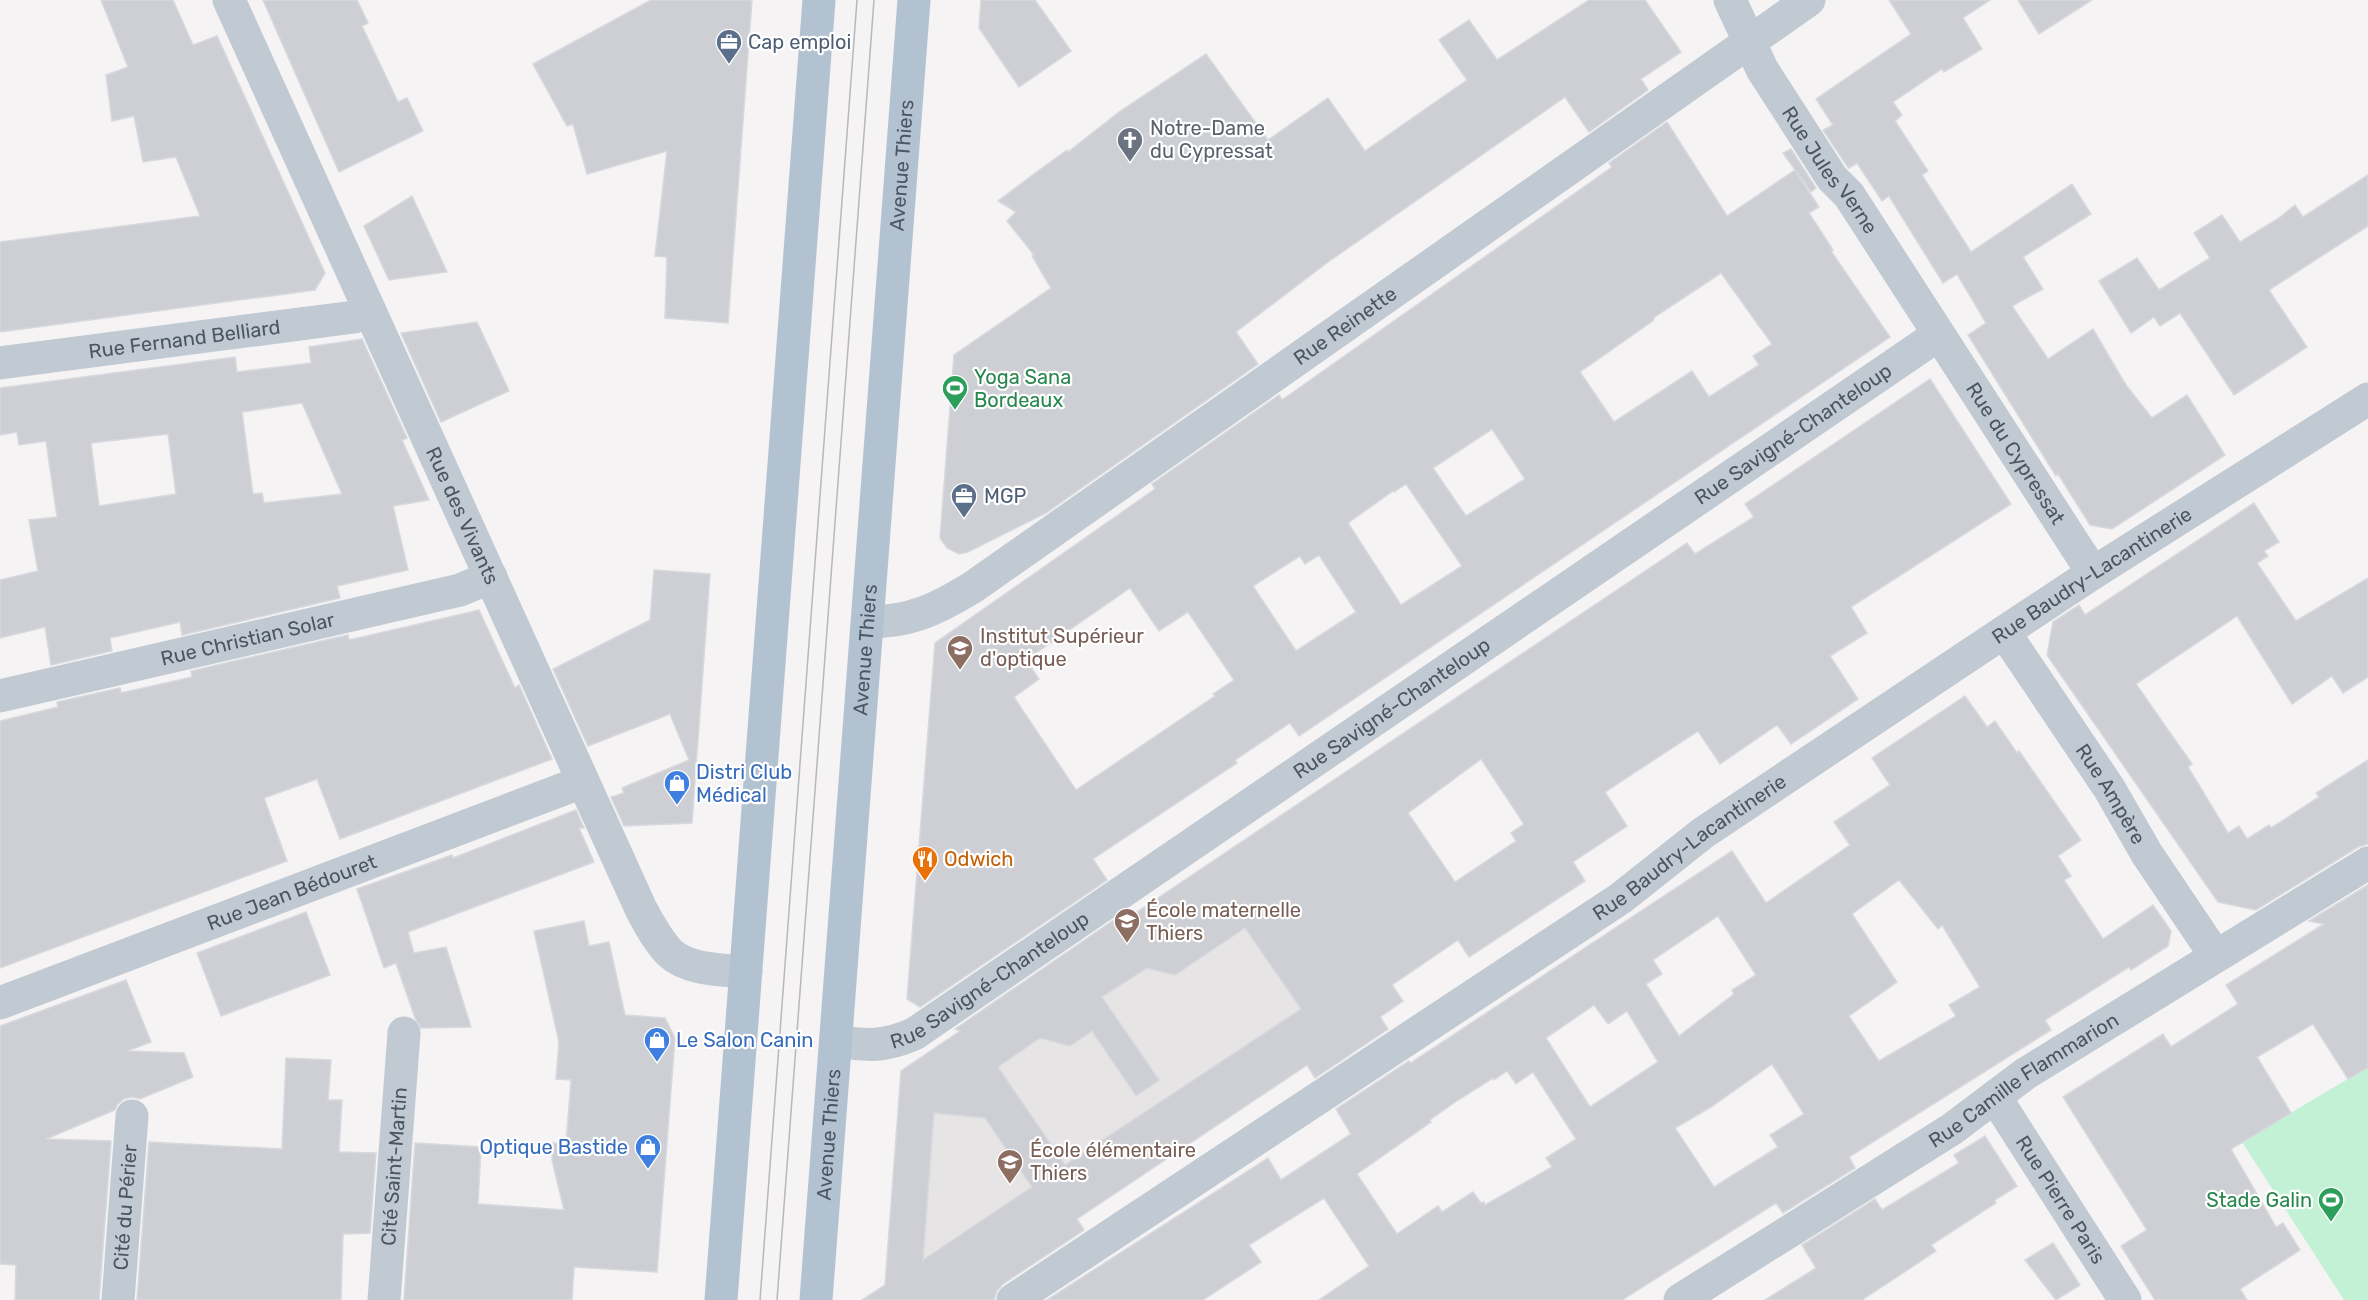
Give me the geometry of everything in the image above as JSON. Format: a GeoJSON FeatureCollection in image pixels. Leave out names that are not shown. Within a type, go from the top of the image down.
{"type":"FeatureCollection","features":[{"type":"Feature","properties":{"kind":"main road"},"geometry":{"type":"LineString","coordinates":[[722,1300],[819,0]]}},
{"type":"Feature","properties":{"kind":"main road","name":"Avenue Thiers"},"geometry":{"type":"LineString","coordinates":[[816,1300],[914,0]]}},
{"type":"Feature","properties":{"kind":"street","name":"Rue des Vivants"},"geometry":{"type":"LineString","coordinates":[[229,0],[641,909],[654,932],[670,953],[690,964],[746,972]]}},
{"type":"Feature","properties":{"kind":"street","name":"Rue Jules Verne"},"geometry":{"type":"LineString","coordinates":[[1730,0],[1768,79],[1832,178],[1849,195],[1938,335]]}},
{"type":"Feature","properties":{"kind":"street","name":"Rue Reinette"},"geometry":{"type":"LineString","coordinates":[[868,622],[889,622],[910,618],[942,605],[973,586],[1809,0]]}},
{"type":"Feature","properties":{"kind":"street","name":"Rue Fernand Belliard"},"geometry":{"type":"LineString","coordinates":[[0,363],[354,317],[369,310]]}},
{"type":"Feature","properties":{"kind":"street","name":"Rue du Cypressat"},"geometry":{"type":"LineString","coordinates":[[1938,335],[2093,573]]}},
{"type":"Feature","properties":{"kind":"street","name":"Rue Savigné-Chanteloup"},"geometry":{"type":"LineString","coordinates":[[836,1041],[869,1046],[894,1043],[914,1034],[1938,335]]}},
{"type":"Feature","properties":{"kind":"street","name":"Rue Baudry-Lacantinerie"},"geometry":{"type":"LineString","coordinates":[[1013,1300],[1621,898],[1703,833],[2004,632],[2368,399]]}},
{"type":"Feature","properties":{"kind":"street","name":"Rue Christian Solar"},"geometry":{"type":"LineString","coordinates":[[0,696],[460,590],[491,577]]}},
{"type":"Feature","properties":{"kind":"street","name":"Rue Ampère"},"geometry":{"type":"LineString","coordinates":[[2004,632],[2109,788],[2147,854],[2215,955]]}},
{"type":"Feature","properties":{"kind":"street","name":"Rue Jean Bédouret"},"geometry":{"type":"LineString","coordinates":[[0,1003],[582,782]]}},
{"type":"Feature","properties":{"kind":"street","name":"Rue Camille Flammarion"},"geometry":{"type":"LineString","coordinates":[[1680,1300],[1952,1129],[2025,1074],[2368,862]]}},
{"type":"Feature","properties":{"kind":"street","name":"Cité Saint-Martin"},"geometry":{"type":"LineString","coordinates":[[384,1300],[404,1033]]}},
{"type":"Feature","properties":{"kind":"street","name":"Rue Pierre Paris"},"geometry":{"type":"LineString","coordinates":[[1995,1098],[2125,1300]]}},
{"type":"Feature","properties":{"kind":"street","name":"Cité du Périer"},"geometry":{"type":"LineString","coordinates":[[118,1300],[132,1116]]}},
{"type":"Feature","properties":{"kind":"shaded area","name":"École élémentaire Thiers"},"geometry":{"type":"Polygon","coordinates":[[[1205,867],[1329,1051],[954,1300],[884,1300],[901,1071],[1205,867]]]}},
{"type":"Feature","properties":{"kind":"green space","name":"Stade Galin"},"geometry":{"type":"Polygon","coordinates":[[[2368,1067],[2368,1300],[2344,1300],[2242,1142],[2368,1067]]]}},
{"type":"Feature","properties":{"kind":"building"},"geometry":{"type":"Polygon","coordinates":[[[101,0],[173,0],[193,45],[217,36],[325,273],[315,290],[0,332],[0,242],[200,216],[176,157],[143,162],[134,116],[112,121],[106,75],[128,67],[101,0]]]}},
{"type":"Feature","properties":{"kind":"building"},"geometry":{"type":"Polygon","coordinates":[[[263,0],[357,0],[368,23],[362,26],[398,102],[407,98],[423,131],[339,172],[263,0]]]}},
{"type":"Feature","properties":{"kind":"building"},"geometry":{"type":"Polygon","coordinates":[[[651,0],[752,0],[728,323],[665,318],[667,257],[655,256],[667,151],[587,174],[573,124],[567,126],[533,64],[651,0]]]}},
{"type":"Feature","properties":{"kind":"building"},"geometry":{"type":"Polygon","coordinates":[[[981,0],[1035,0],[1071,51],[1019,87],[979,28],[981,0]]]}},
{"type":"Feature","properties":{"kind":"building"},"geometry":{"type":"Polygon","coordinates":[[[1589,0],[1645,0],[1681,52],[1641,79],[1648,90],[1589,132],[1565,97],[1328,262],[1236,332],[1258,364],[1046,513],[968,552],[959,554],[947,548],[940,538],[954,355],[1051,288],[1032,256],[1034,255],[1007,221],[1016,212],[998,201],[1067,150],[1068,152],[1119,112],[1206,54],[1268,140],[1328,98],[1365,151],[1467,80],[1439,40],[1469,20],[1497,60],[1589,0]]]}},
{"type":"Feature","properties":{"kind":"building"},"geometry":{"type":"Polygon","coordinates":[[[1889,0],[1990,0],[1963,18],[1982,49],[1944,72],[1942,69],[1893,102],[1902,115],[1895,121],[1928,171],[1922,175],[1971,252],[2072,184],[2091,214],[2023,257],[2043,289],[2012,306],[2048,359],[2093,329],[2126,385],[2152,418],[2187,395],[2225,455],[2112,529],[2090,525],[2058,474],[2056,476],[1968,335],[1986,323],[1957,274],[1943,283],[1889,196],[1882,201],[1857,163],[1849,168],[1847,166],[1823,130],[1833,125],[1816,99],[1911,34],[1889,0]]]}},
{"type":"Feature","properties":{"kind":"building"},"geometry":{"type":"Polygon","coordinates":[[[2018,0],[2092,0],[2039,34],[2018,0]]]}},
{"type":"Feature","properties":{"kind":"building"},"geometry":{"type":"Polygon","coordinates":[[[1667,122],[1727,216],[1795,170],[1819,207],[1809,213],[1833,250],[1831,251],[1890,337],[1299,736],[1290,723],[1235,760],[1237,763],[1093,859],[1107,880],[920,1007],[907,999],[935,643],[1155,489],[1152,484],[1279,395],[1282,400],[1612,167],[1609,163],[1667,122]],[[1721,273],[1653,318],[1654,320],[1580,372],[1614,422],[1692,371],[1709,397],[1759,365],[1753,356],[1772,344],[1721,273]],[[1492,429],[1433,468],[1466,516],[1525,479],[1492,429]],[[1406,484],[1348,523],[1401,605],[1462,566],[1406,484]],[[1319,555],[1305,564],[1300,556],[1253,586],[1296,651],[1356,612],[1319,555]],[[1130,588],[1026,660],[1039,679],[1014,697],[1076,790],[1215,696],[1213,694],[1234,680],[1188,612],[1159,631],[1130,588]]]}},
{"type":"Feature","properties":{"kind":"building"},"geometry":{"type":"Polygon","coordinates":[[[1791,149],[1816,188],[1811,192],[1783,153],[1791,149]]]}},
{"type":"Feature","properties":{"kind":"building"},"geometry":{"type":"Polygon","coordinates":[[[2368,175],[2368,226],[2269,290],[2307,347],[2234,395],[2180,313],[2160,326],[2154,317],[2131,333],[2099,281],[2137,258],[2159,290],[2210,258],[2194,233],[2222,215],[2240,242],[2279,218],[2295,205],[2303,217],[2368,175]]]}},
{"type":"Feature","properties":{"kind":"building"},"geometry":{"type":"Polygon","coordinates":[[[412,196],[447,272],[389,280],[364,226],[412,196]]]}},
{"type":"Feature","properties":{"kind":"building"},"geometry":{"type":"Polygon","coordinates":[[[477,322],[509,391],[441,422],[401,333],[477,322]]]}},
{"type":"Feature","properties":{"kind":"building"},"geometry":{"type":"Polygon","coordinates":[[[362,339],[407,438],[402,440],[429,500],[393,506],[408,570],[337,586],[340,598],[182,635],[180,622],[110,638],[112,651],[51,665],[45,627],[0,638],[0,580],[38,571],[29,520],[57,517],[46,441],[19,445],[17,432],[0,435],[0,388],[235,357],[237,372],[311,363],[309,347],[362,339]],[[302,403],[242,412],[253,494],[262,493],[264,503],[342,494],[302,403]],[[168,434],[91,443],[99,506],[176,494],[168,434]]]}},
{"type":"Feature","properties":{"kind":"building"},"geometry":{"type":"Polygon","coordinates":[[[1930,379],[2011,504],[1851,607],[1867,633],[1830,656],[1858,699],[1791,744],[1777,725],[1720,764],[1698,731],[1605,792],[1627,826],[1573,862],[1585,881],[1469,957],[1458,940],[1392,985],[1403,1001],[1380,1017],[1388,1029],[1315,1078],[1307,1065],[1077,1219],[1084,1230],[1003,1284],[994,1300],[862,1300],[885,1285],[901,1071],[960,1031],[955,1029],[1127,911],[1131,916],[1687,543],[1695,554],[1754,517],[1745,504],[1930,379]],[[1481,759],[1408,813],[1455,882],[1516,841],[1511,833],[1524,824],[1481,759]],[[1245,928],[1175,975],[1147,968],[1102,997],[1159,1080],[1136,1096],[1092,1031],[1070,1046],[1040,1038],[998,1067],[1065,1165],[1301,1009],[1245,928]],[[934,1113],[923,1260],[1032,1187],[985,1118],[934,1113]]]}},
{"type":"Feature","properties":{"kind":"building"},"geometry":{"type":"Polygon","coordinates":[[[2254,503],[2279,542],[2264,551],[2268,556],[2257,563],[2296,621],[2368,578],[2368,677],[2343,693],[2332,676],[2292,704],[2237,616],[2136,684],[2192,764],[2188,767],[2228,833],[2239,826],[2247,839],[2269,825],[2271,828],[2319,797],[2316,793],[2368,760],[2368,844],[2358,847],[2256,910],[2218,902],[2047,655],[2053,622],[2079,605],[2085,615],[2254,503]]]}},
{"type":"Feature","properties":{"kind":"building"},"geometry":{"type":"Polygon","coordinates":[[[654,570],[710,574],[692,823],[624,826],[611,797],[624,793],[622,788],[689,760],[670,714],[588,746],[553,669],[650,620],[654,570]]]}},
{"type":"Feature","properties":{"kind":"building"},"geometry":{"type":"Polygon","coordinates":[[[479,610],[515,688],[519,685],[552,759],[340,839],[317,779],[264,798],[287,861],[0,968],[0,721],[58,707],[57,702],[120,688],[121,693],[192,677],[191,671],[348,635],[349,640],[479,610]]]}},
{"type":"Feature","properties":{"kind":"building"},"geometry":{"type":"Polygon","coordinates":[[[1965,696],[1987,727],[1995,721],[2017,753],[2019,751],[2081,840],[2058,856],[2071,876],[2064,880],[2103,939],[2153,905],[2171,931],[2168,946],[2131,970],[2129,967],[2045,1020],[2051,1030],[1849,1157],[1855,1168],[1783,1213],[1776,1203],[1622,1300],[1319,1300],[1369,1266],[1324,1198],[1249,1245],[1261,1262],[1203,1300],[1047,1300],[1268,1158],[1281,1180],[1351,1134],[1336,1109],[1409,1061],[1411,1063],[1732,851],[1766,903],[1850,845],[1834,822],[1890,785],[1872,758],[1965,696]],[[1899,880],[1852,914],[1897,982],[1849,1016],[1879,1061],[1956,1016],[1949,1005],[1980,987],[1942,925],[1938,929],[1899,880]],[[1718,916],[1653,960],[1662,974],[1646,984],[1679,1036],[1734,994],[1732,990],[1756,975],[1718,916]],[[1594,1005],[1546,1038],[1590,1107],[1658,1062],[1627,1011],[1608,1024],[1594,1005]],[[1772,1064],[1711,1107],[1675,1128],[1714,1187],[1778,1147],[1770,1135],[1804,1114],[1772,1064]],[[1507,1071],[1494,1080],[1493,1078],[1458,1100],[1357,1174],[1397,1234],[1438,1206],[1442,1212],[1473,1192],[1485,1205],[1552,1167],[1546,1158],[1576,1139],[1533,1072],[1516,1084],[1507,1071]]]}},
{"type":"Feature","properties":{"kind":"building"},"geometry":{"type":"Polygon","coordinates":[[[576,810],[584,828],[579,828],[594,862],[408,932],[414,953],[446,947],[471,1027],[421,1028],[415,1018],[396,963],[384,968],[357,889],[452,855],[453,858],[576,810]]]}},
{"type":"Feature","properties":{"kind":"building"},"geometry":{"type":"Polygon","coordinates":[[[2368,885],[2368,1068],[2348,1079],[2313,1024],[2257,1057],[2291,1113],[2231,1149],[2276,1227],[2283,1223],[2300,1250],[2240,1289],[2247,1300],[2155,1300],[2121,1246],[2147,1230],[2063,1097],[2163,1034],[2171,1047],[2238,1004],[2226,985],[2324,924],[2309,921],[2368,885]]]}},
{"type":"Feature","properties":{"kind":"building"},"geometry":{"type":"Polygon","coordinates":[[[306,912],[330,975],[221,1016],[197,953],[306,912]]]}},
{"type":"Feature","properties":{"kind":"building"},"geometry":{"type":"Polygon","coordinates":[[[584,921],[589,946],[609,942],[625,1015],[665,1018],[675,1038],[657,1272],[574,1267],[572,1300],[404,1300],[415,1143],[481,1147],[478,1204],[564,1210],[552,1160],[553,1143],[566,1144],[571,1080],[556,1079],[559,1042],[534,931],[584,921]]]}},
{"type":"Feature","properties":{"kind":"building"},"geometry":{"type":"Polygon","coordinates":[[[126,980],[151,1042],[127,1051],[184,1053],[193,1077],[140,1099],[133,1097],[124,1099],[115,1110],[46,1139],[111,1141],[99,1300],[15,1300],[16,1265],[0,1264],[0,1026],[126,980]]]}},
{"type":"Feature","properties":{"kind":"building"},"geometry":{"type":"Polygon","coordinates":[[[286,1058],[331,1060],[328,1100],[342,1100],[339,1152],[376,1153],[370,1233],[343,1234],[341,1300],[137,1300],[149,1142],[282,1149],[286,1058]]]}},
{"type":"Feature","properties":{"kind":"building"},"geometry":{"type":"Polygon","coordinates":[[[1985,1136],[2017,1186],[1995,1200],[1996,1203],[1931,1245],[1936,1251],[1862,1300],[1765,1300],[1816,1268],[1802,1245],[1875,1199],[1882,1210],[1959,1163],[1954,1155],[1985,1136]]]}},
{"type":"Feature","properties":{"kind":"building"},"geometry":{"type":"Polygon","coordinates":[[[2053,1243],[2080,1285],[2056,1300],[2025,1260],[2053,1243]]]}},
{"type":"Feature","properties":{"kind":"tram line"},"geometry":{"type":"LineString","coordinates":[[760,1300],[857,0]]}},
{"type":"Feature","properties":{"kind":"tram line"},"geometry":{"type":"LineString","coordinates":[[777,1300],[874,0]]}},
{"type":"Feature","properties":{"kind":"place","name":"Cap emploi"},"geometry":{"type":"Point","coordinates":[729,65]}},
{"type":"Feature","properties":{"kind":"place","name":"Notre-Dame du Cypressat"},"geometry":{"type":"Point","coordinates":[1130,163]}},
{"type":"Feature","properties":{"kind":"place","name":"Yoga Sana Bordeaux"},"geometry":{"type":"Point","coordinates":[955,411]}},
{"type":"Feature","properties":{"kind":"place","name":"MGP"},"geometry":{"type":"Point","coordinates":[964,519]}},
{"type":"Feature","properties":{"kind":"place","name":"Institut Supérieur d'optique"},"geometry":{"type":"Point","coordinates":[960,671]}},
{"type":"Feature","properties":{"kind":"place","name":"Distri Club Médical"},"geometry":{"type":"Point","coordinates":[677,806]}},
{"type":"Feature","properties":{"kind":"place","name":"Odwich"},"geometry":{"type":"Point","coordinates":[925,882]}},
{"type":"Feature","properties":{"kind":"place","name":"École maternelle Thiers"},"geometry":{"type":"Point","coordinates":[1127,944]}},
{"type":"Feature","properties":{"kind":"place","name":"Le Salon Canin"},"geometry":{"type":"Point","coordinates":[657,1063]}},
{"type":"Feature","properties":{"kind":"place","name":"Optique Bastide"},"geometry":{"type":"Point","coordinates":[648,1170]}},
{"type":"Feature","properties":{"kind":"place","name":"École élémentaire Thiers"},"geometry":{"type":"Point","coordinates":[1010,1185]}},
{"type":"Feature","properties":{"kind":"place","name":"Stade Galin"},"geometry":{"type":"Point","coordinates":[2331,1223]}}]}
